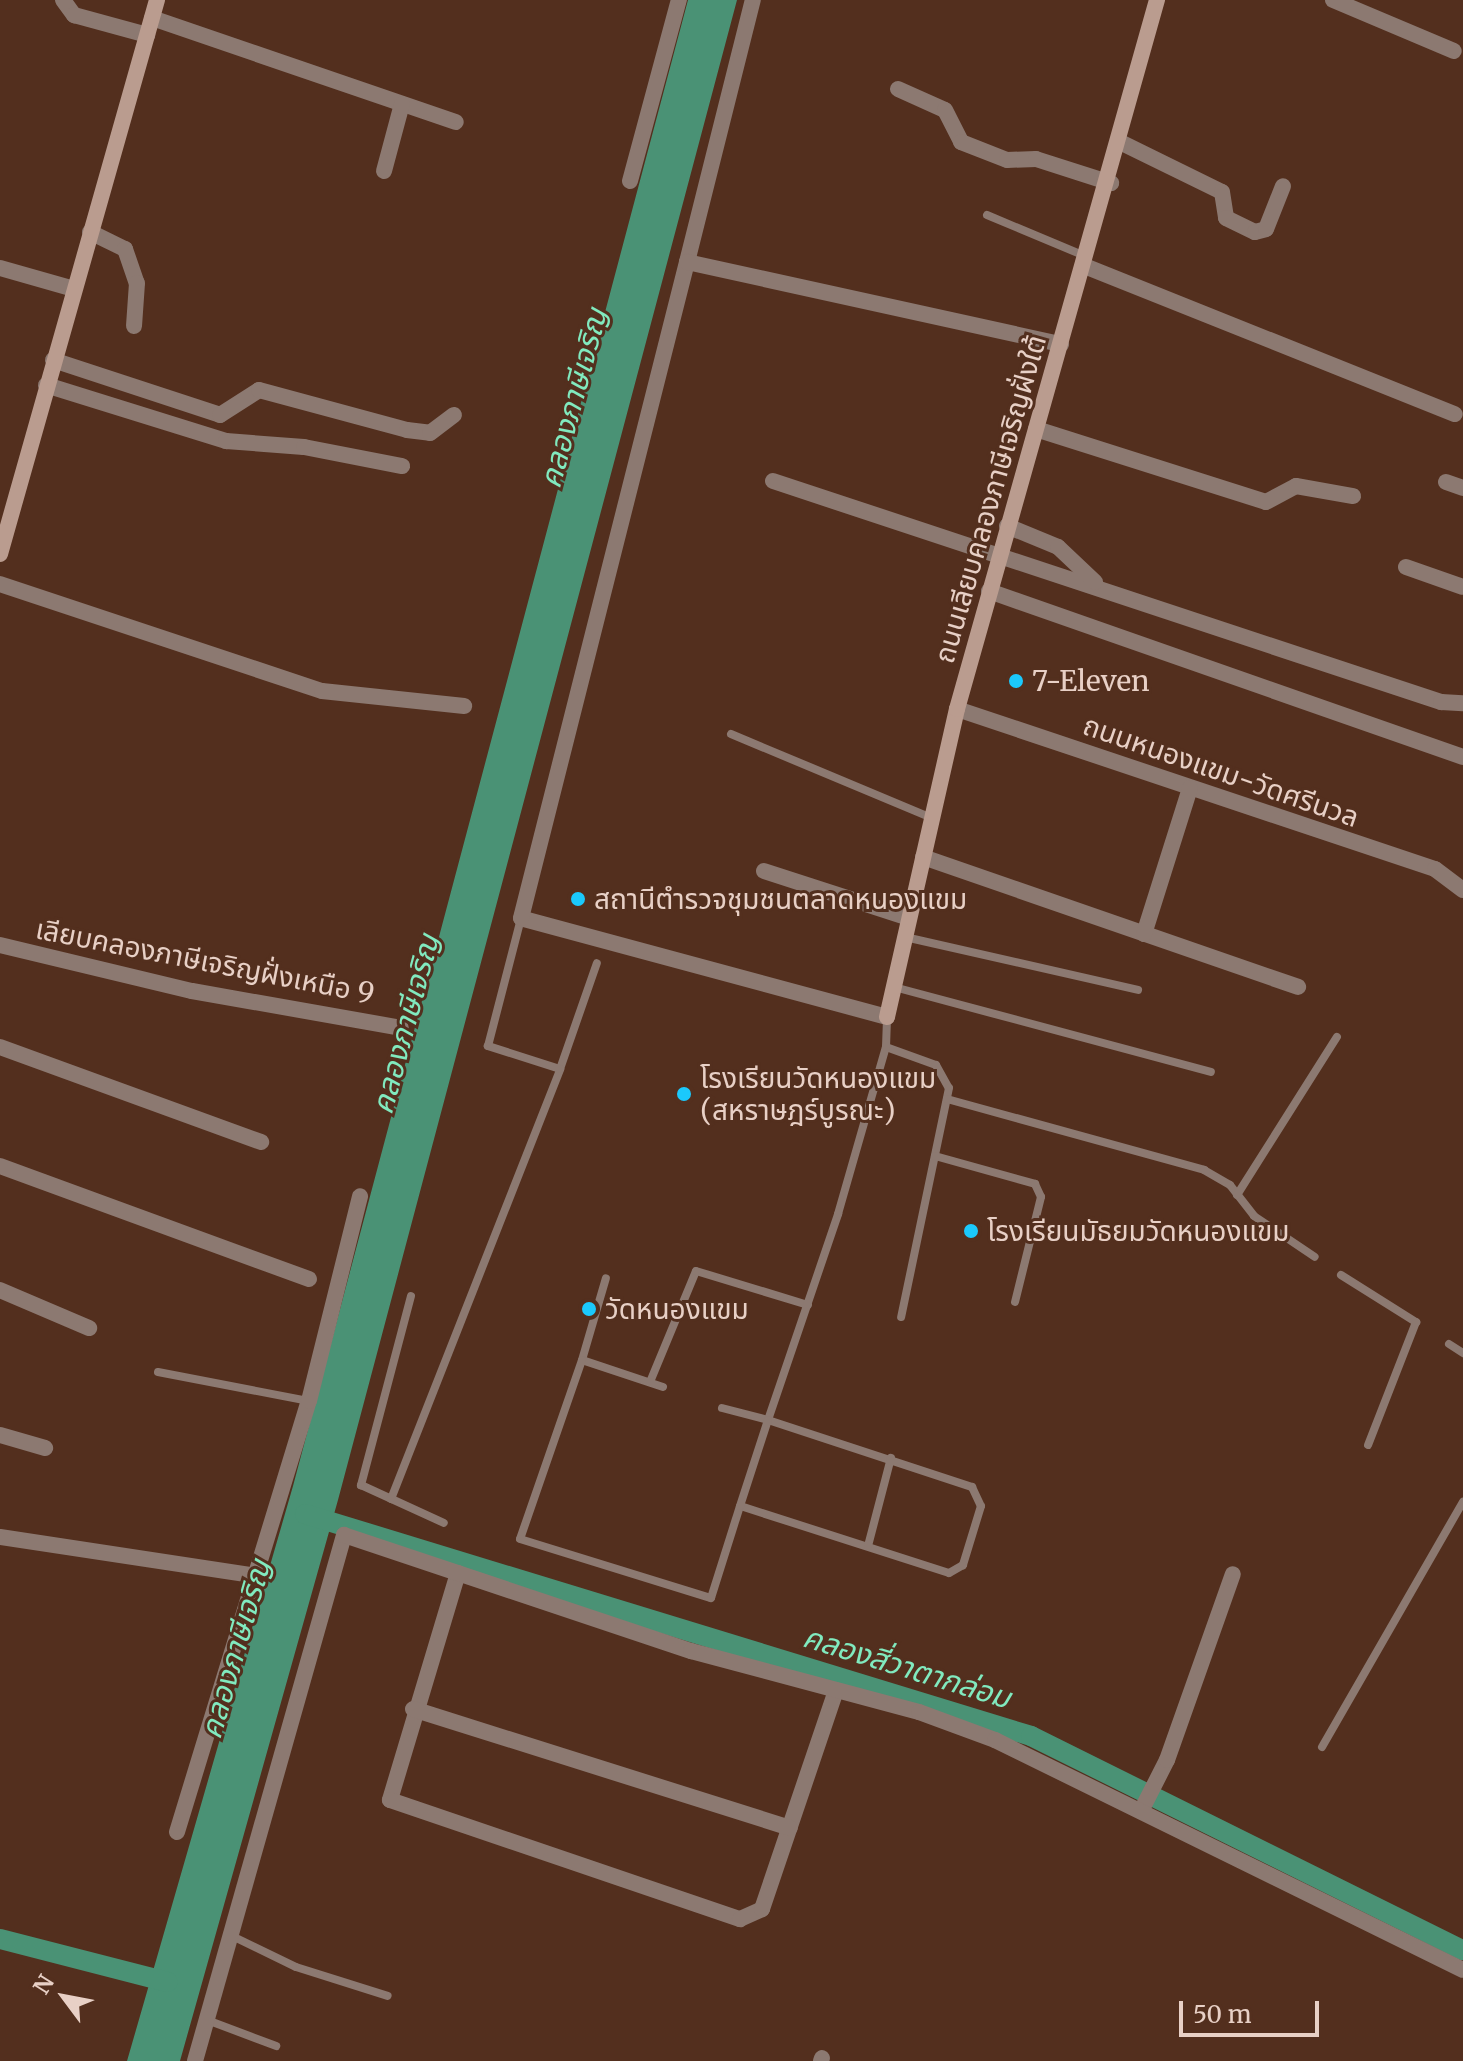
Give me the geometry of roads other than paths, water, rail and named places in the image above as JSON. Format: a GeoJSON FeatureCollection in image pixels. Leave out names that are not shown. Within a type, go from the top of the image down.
{"type":"FeatureCollection","features":[{"type":"Feature","properties":{"kind":"street"},"geometry":{"type":"LineString","coordinates":[[63,0],[74,15],[147,35]]}},
{"type":"Feature","properties":{"kind":"street"},"geometry":{"type":"LineString","coordinates":[[0,554],[157,0]]}},
{"type":"Feature","properties":{"kind":"street"},"geometry":{"type":"LineString","coordinates":[[630,181],[679,0]]}},
{"type":"Feature","properties":{"kind":"street"},"geometry":{"type":"LineString","coordinates":[[753,0],[521,918],[887,1017]]}},
{"type":"Feature","properties":{"kind":"street","name":"ถนนเลียบคลองภาษีเจริญฝั่งใต้"},"geometry":{"type":"LineString","coordinates":[[887,1017],[957,709],[1007,526],[1111,183],[1157,0]]}},
{"type":"Feature","properties":{"kind":"street"},"geometry":{"type":"LineString","coordinates":[[1333,0],[1454,51]]}},
{"type":"Feature","properties":{"kind":"street"},"geometry":{"type":"LineString","coordinates":[[152,18],[456,122]]}},
{"type":"Feature","properties":{"kind":"street"},"geometry":{"type":"LineString","coordinates":[[898,89],[945,110],[961,142],[1007,160],[1036,159],[1111,183]]}},
{"type":"Feature","properties":{"kind":"street"},"geometry":{"type":"LineString","coordinates":[[384,171],[402,104]]}},
{"type":"Feature","properties":{"kind":"street"},"geometry":{"type":"LineString","coordinates":[[1122,143],[1222,192],[1226,218],[1255,232],[1266,229],[1283,186]]}},
{"type":"Feature","properties":{"kind":"street"},"geometry":{"type":"LineString","coordinates":[[90,232],[125,249],[137,283],[134,326]]}},
{"type":"Feature","properties":{"kind":"street"},"geometry":{"type":"LineString","coordinates":[[687,262],[1061,344]]}},
{"type":"Feature","properties":{"kind":"street"},"geometry":{"type":"LineString","coordinates":[[1088,262],[1455,414]]}},
{"type":"Feature","properties":{"kind":"street"},"geometry":{"type":"LineString","coordinates":[[0,268],[74,289]]}},
{"type":"Feature","properties":{"kind":"street"},"geometry":{"type":"LineString","coordinates":[[53,360],[220,415],[259,390],[407,430],[430,433],[454,415]]}},
{"type":"Feature","properties":{"kind":"street"},"geometry":{"type":"LineString","coordinates":[[46,385],[226,441],[304,447],[402,466]]}},
{"type":"Feature","properties":{"kind":"street"},"geometry":{"type":"LineString","coordinates":[[1036,429],[1266,502],[1296,486],[1353,496]]}},
{"type":"Feature","properties":{"kind":"street"},"geometry":{"type":"LineString","coordinates":[[773,481],[1000,552],[1441,702],[1463,703]]}},
{"type":"Feature","properties":{"kind":"street"},"geometry":{"type":"LineString","coordinates":[[1446,482],[1463,488]]}},
{"type":"Feature","properties":{"kind":"street"},"geometry":{"type":"LineString","coordinates":[[1007,526],[1058,547],[1099,586]]}},
{"type":"Feature","properties":{"kind":"street"},"geometry":{"type":"LineString","coordinates":[[1406,567],[1463,587]]}},
{"type":"Feature","properties":{"kind":"street"},"geometry":{"type":"LineString","coordinates":[[0,584],[322,691],[464,706]]}},
{"type":"Feature","properties":{"kind":"street"},"geometry":{"type":"LineString","coordinates":[[989,591],[1463,757]]}},
{"type":"Feature","properties":{"kind":"street","name":"ถนนหนองแขม-วัดศรีนวล"},"geometry":{"type":"LineString","coordinates":[[957,709],[1435,869],[1463,890]]}},
{"type":"Feature","properties":{"kind":"street"},"geometry":{"type":"LineString","coordinates":[[1144,934],[1190,788]]}},
{"type":"Feature","properties":{"kind":"street"},"geometry":{"type":"LineString","coordinates":[[923,857],[1298,987]]}},
{"type":"Feature","properties":{"kind":"street"},"geometry":{"type":"LineString","coordinates":[[764,871],[909,918]]}},
{"type":"Feature","properties":{"kind":"street","name":"เลียบคลองภาษีเจริญฝั่งเหนือ 9"},"geometry":{"type":"LineString","coordinates":[[0,945],[192,991],[401,1028]]}},
{"type":"Feature","properties":{"kind":"street"},"geometry":{"type":"LineString","coordinates":[[0,1047],[261,1142]]}},
{"type":"Feature","properties":{"kind":"street"},"geometry":{"type":"LineString","coordinates":[[0,1166],[309,1279]]}},
{"type":"Feature","properties":{"kind":"street"},"geometry":{"type":"LineString","coordinates":[[177,1832],[258,1576],[309,1401],[360,1196]]}},
{"type":"Feature","properties":{"kind":"street"},"geometry":{"type":"LineString","coordinates":[[0,1290],[89,1328]]}},
{"type":"Feature","properties":{"kind":"street"},"geometry":{"type":"LineString","coordinates":[[0,1435],[45,1448]]}},
{"type":"Feature","properties":{"kind":"street"},"geometry":{"type":"LineString","coordinates":[[195,2061],[344,1535],[995,1740],[1463,1970]]}},
{"type":"Feature","properties":{"kind":"street"},"geometry":{"type":"LineString","coordinates":[[0,1537],[258,1576]]}},
{"type":"Feature","properties":{"kind":"street"},"geometry":{"type":"LineString","coordinates":[[458,1573],[413,1709],[390,1800],[740,1919],[762,1909],[836,1690]]}},
{"type":"Feature","properties":{"kind":"street"},"geometry":{"type":"LineString","coordinates":[[1141,1811],[1167,1760],[1233,1574]]}},
{"type":"Feature","properties":{"kind":"street"},"geometry":{"type":"LineString","coordinates":[[413,1709],[790,1828]]}},
{"type":"Feature","properties":{"kind":"lane"},"geometry":{"type":"LineString","coordinates":[[987,215],[1088,262]]}},
{"type":"Feature","properties":{"kind":"lane"},"geometry":{"type":"LineString","coordinates":[[731,734],[932,818]]}},
{"type":"Feature","properties":{"kind":"lane"},"geometry":{"type":"LineString","coordinates":[[521,918],[488,1046],[560,1069]]}},
{"type":"Feature","properties":{"kind":"lane"},"geometry":{"type":"LineString","coordinates":[[904,937],[1138,990]]}},
{"type":"Feature","properties":{"kind":"lane"},"geometry":{"type":"LineString","coordinates":[[391,1499],[560,1069],[597,963]]}},
{"type":"Feature","properties":{"kind":"lane"},"geometry":{"type":"LineString","coordinates":[[893,987],[1211,1072]]}},
{"type":"Feature","properties":{"kind":"lane"},"geometry":{"type":"LineString","coordinates":[[606,1278],[582,1360],[520,1539],[711,1598],[808,1305],[886,1047],[887,1017]]}},
{"type":"Feature","properties":{"kind":"lane"},"geometry":{"type":"LineString","coordinates":[[1237,1195],[1337,1037]]}},
{"type":"Feature","properties":{"kind":"lane"},"geometry":{"type":"LineString","coordinates":[[886,1047],[946,1073],[947,1099],[901,1317]]}},
{"type":"Feature","properties":{"kind":"lane"},"geometry":{"type":"LineString","coordinates":[[947,1099],[1161,1153],[1204,1170],[1237,1195],[1254,1216],[1315,1257]]}},
{"type":"Feature","properties":{"kind":"lane"},"geometry":{"type":"LineString","coordinates":[[935,1156],[1035,1184],[1041,1197],[1015,1302]]}},
{"type":"Feature","properties":{"kind":"lane"},"geometry":{"type":"LineString","coordinates":[[650,1382],[696,1271],[808,1305]]}},
{"type":"Feature","properties":{"kind":"lane"},"geometry":{"type":"LineString","coordinates":[[1341,1275],[1420,1325],[1368,1445]]}},
{"type":"Feature","properties":{"kind":"lane"},"geometry":{"type":"LineString","coordinates":[[411,1296],[361,1485],[444,1523]]}},
{"type":"Feature","properties":{"kind":"lane"},"geometry":{"type":"LineString","coordinates":[[1449,1344],[1463,1353]]}},
{"type":"Feature","properties":{"kind":"lane"},"geometry":{"type":"LineString","coordinates":[[582,1360],[663,1387]]}},
{"type":"Feature","properties":{"kind":"lane"},"geometry":{"type":"LineString","coordinates":[[158,1372],[309,1401]]}},
{"type":"Feature","properties":{"kind":"lane"},"geometry":{"type":"LineString","coordinates":[[722,1408],[954,1477],[972,1487],[981,1506],[958,1571],[740,1506]]}},
{"type":"Feature","properties":{"kind":"lane"},"geometry":{"type":"LineString","coordinates":[[868,1546],[891,1458]]}},
{"type":"Feature","properties":{"kind":"lane"},"geometry":{"type":"LineString","coordinates":[[1322,1747],[1463,1502]]}},
{"type":"Feature","properties":{"kind":"lane"},"geometry":{"type":"LineString","coordinates":[[230,1935],[296,1967],[388,1996]]}},
{"type":"Feature","properties":{"kind":"lane"},"geometry":{"type":"LineString","coordinates":[[206,2020],[276,2046]]}},
{"type":"Feature","properties":{"kind":"waterway","name":"คลองสี่วาตากล่อม"},"geometry":{"type":"LineString","coordinates":[[305,1514],[1031,1736],[1463,1950]]}},
{"type":"Feature","properties":{"kind":"waterway"},"geometry":{"type":"LineString","coordinates":[[0,1939],[168,1982]]}},
{"type":"Feature","properties":{"kind":"place","name":"7-Eleven"},"geometry":{"type":"Point","coordinates":[1016,681]}},
{"type":"Feature","properties":{"kind":"place","name":"สถานีตำรวจชุมชนตลาดหนองแขม"},"geometry":{"type":"Point","coordinates":[578,899]}},
{"type":"Feature","properties":{"kind":"place","name":"โรงเรียนวัดหนองแขม (สหราษฎร์บูรณะ)"},"geometry":{"type":"Point","coordinates":[684,1094]}},
{"type":"Feature","properties":{"kind":"place","name":"โรงเรียนมัธยมวัดหนองแขม"},"geometry":{"type":"Point","coordinates":[971,1231]}},
{"type":"Feature","properties":{"kind":"place","name":"วัดหนองแขม"},"geometry":{"type":"Point","coordinates":[589,1309]}},
{"type":"Feature","properties":{"kind":"water label","name":"คลองภาษีเจริญ"},"geometry":{"type":"Point","coordinates":[573,398]}},
{"type":"Feature","properties":{"kind":"water label","name":"คลองภาษีเจริญ"},"geometry":{"type":"Point","coordinates":[405,1024]}},
{"type":"Feature","properties":{"kind":"water label","name":"คลองภาษีเจริญ"},"geometry":{"type":"Point","coordinates":[235,1649]}}]}
